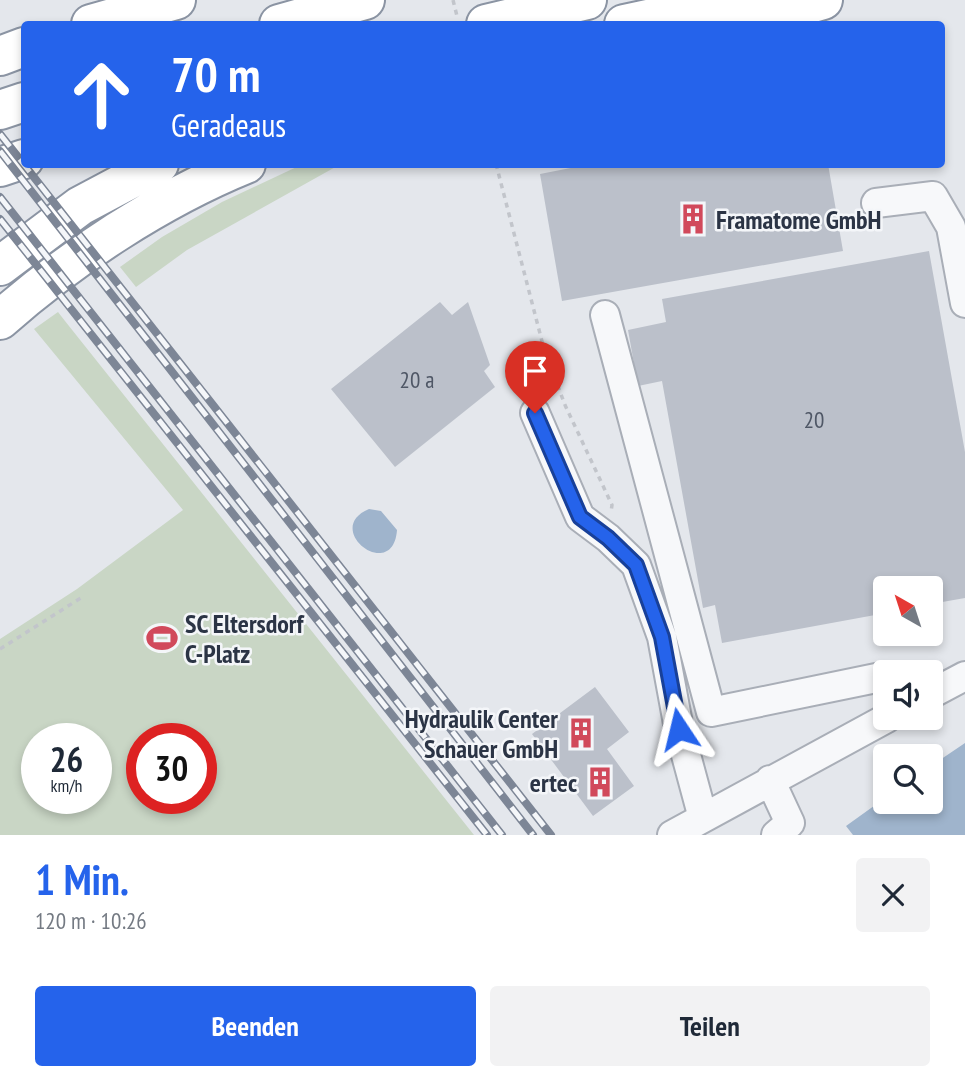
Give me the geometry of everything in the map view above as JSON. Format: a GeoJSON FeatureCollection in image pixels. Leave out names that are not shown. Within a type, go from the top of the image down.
{"type":"FeatureCollection","features":[{"type":"Feature","properties":{"kind":"highway"},"geometry":{"type":"LineString","coordinates":[[102,21],[176,0]]}},
{"type":"Feature","properties":{"kind":"highway"},"geometry":{"type":"LineString","coordinates":[[290,21],[365,0]]}},
{"type":"Feature","properties":{"kind":"highway"},"geometry":{"type":"LineString","coordinates":[[499,21],[587,0]]}},
{"type":"Feature","properties":{"kind":"highway"},"geometry":{"type":"LineString","coordinates":[[638,21],[738,0]]}},
{"type":"Feature","properties":{"kind":"highway"},"geometry":{"type":"LineString","coordinates":[[750,21],[823,0]]}},
{"type":"Feature","properties":{"kind":"highway"},"geometry":{"type":"LineString","coordinates":[[0,49],[21,46]]}},
{"type":"Feature","properties":{"kind":"highway"},"geometry":{"type":"LineString","coordinates":[[0,56],[21,46]]}},
{"type":"Feature","properties":{"kind":"highway"},"geometry":{"type":"LineString","coordinates":[[0,110],[21,103]]}},
{"type":"Feature","properties":{"kind":"highway"},"geometry":{"type":"LineString","coordinates":[[0,167],[21,160]]}},
{"type":"Feature","properties":{"kind":"highway"},"geometry":{"type":"LineString","coordinates":[[0,266],[80,206],[151,168]]}},
{"type":"Feature","properties":{"kind":"highway"},"geometry":{"type":"LineString","coordinates":[[0,320],[55,276],[118,232],[238,168]]}},
{"type":"Feature","properties":{"kind":"street"},"geometry":{"type":"LineString","coordinates":[[876,203],[933,196],[958,226],[965,303]]}},
{"type":"Feature","properties":{"kind":"street"},"geometry":{"type":"LineString","coordinates":[[605,315],[711,712],[873,679]]}},
{"type":"Feature","properties":{"kind":"street"},"geometry":{"type":"LineString","coordinates":[[535,413],[580,517],[608,538],[636,565],[662,637],[679,729],[703,818]]}},
{"type":"Feature","properties":{"kind":"street"},"geometry":{"type":"LineString","coordinates":[[943,688],[965,676]]}},
{"type":"Feature","properties":{"kind":"street"},"geometry":{"type":"LineString","coordinates":[[672,835],[873,725]]}},
{"type":"Feature","properties":{"kind":"street"},"geometry":{"type":"LineString","coordinates":[[770,780],[790,823],[776,835]]}},
{"type":"Feature","properties":{"kind":"path"},"geometry":{"type":"LineString","coordinates":[[453,0],[458,21]]}},
{"type":"Feature","properties":{"kind":"path"},"geometry":{"type":"LineString","coordinates":[[497,168],[544,349],[565,405],[612,505]]}},
{"type":"Feature","properties":{"kind":"path"},"geometry":{"type":"LineString","coordinates":[[0,649],[84,596]]}},
{"type":"Feature","properties":{"kind":"green space"},"geometry":{"type":"Polygon","coordinates":[[[294,168],[334,168],[187,250],[136,287],[120,267],[162,237],[222,202],[294,168]]]}},
{"type":"Feature","properties":{"kind":"green space"},"geometry":{"type":"Polygon","coordinates":[[[58,312],[474,835],[0,835],[0,639],[77,589],[183,510],[34,329],[58,312]]]}},
{"type":"Feature","properties":{"kind":"water"},"geometry":{"type":"Polygon","coordinates":[[[369,509],[381,511],[397,530],[393,545],[384,552],[374,552],[356,539],[353,528],[356,518],[369,509]]]}},
{"type":"Feature","properties":{"kind":"water"},"geometry":{"type":"Polygon","coordinates":[[[965,743],[965,835],[853,835],[846,826],[873,807],[873,814],[943,814],[943,758],[965,743]]]}},
{"type":"Feature","properties":{"kind":"building","name":"Framatome GmbH"},"geometry":{"type":"Polygon","coordinates":[[[571,168],[829,168],[843,251],[562,301],[540,174],[571,168]]]}},
{"type":"Feature","properties":{"kind":"building"},"geometry":{"type":"Polygon","coordinates":[[[929,251],[965,452],[965,598],[943,602],[943,576],[873,576],[873,615],[722,643],[715,605],[703,608],[662,381],[638,386],[628,330],[666,322],[662,299],[929,251]]]}},
{"type":"Feature","properties":{"kind":"building"},"geometry":{"type":"Polygon","coordinates":[[[440,302],[452,315],[468,302],[490,365],[484,371],[495,387],[395,467],[331,389],[440,302]]]}},
{"type":"Feature","properties":{"kind":"building","name":"Hydraulik Center Schauer GmbH"},"geometry":{"type":"Polygon","coordinates":[[[595,687],[629,732],[607,749],[634,786],[593,816],[532,734],[595,687]]]}},
{"type":"Feature","properties":{"kind":"railway"},"geometry":{"type":"LineString","coordinates":[[0,134],[21,161]]}},
{"type":"Feature","properties":{"kind":"railway"},"geometry":{"type":"LineString","coordinates":[[0,151],[533,835]]}},
{"type":"Feature","properties":{"kind":"railway"},"geometry":{"type":"LineString","coordinates":[[27,168],[551,835]]}},
{"type":"Feature","properties":{"kind":"railway"},"geometry":{"type":"LineString","coordinates":[[0,197],[502,835]]}},
{"type":"Feature","properties":{"kind":"railway"},"geometry":{"type":"LineString","coordinates":[[0,219],[487,835]]}},
{"type":"Feature","properties":{"kind":"place","name":"Framatome GmbH"},"geometry":{"type":"Point","coordinates":[693,219]}},
{"type":"Feature","properties":{"kind":"place","name":"SC Eltersdorf C-Platz"},"geometry":{"type":"Point","coordinates":[162,638]}},
{"type":"Feature","properties":{"kind":"place","name":"Hydraulik Center Schauer GmbH"},"geometry":{"type":"Point","coordinates":[581,733]}},
{"type":"Feature","properties":{"kind":"place","name":"ertec"},"geometry":{"type":"Point","coordinates":[600,782]}},
{"type":"Feature","properties":{"kind":"route"},"geometry":{"type":"LineString","coordinates":[[535,413],[580,517],[608,538],[636,565],[662,637],[679,729]]}}]}
